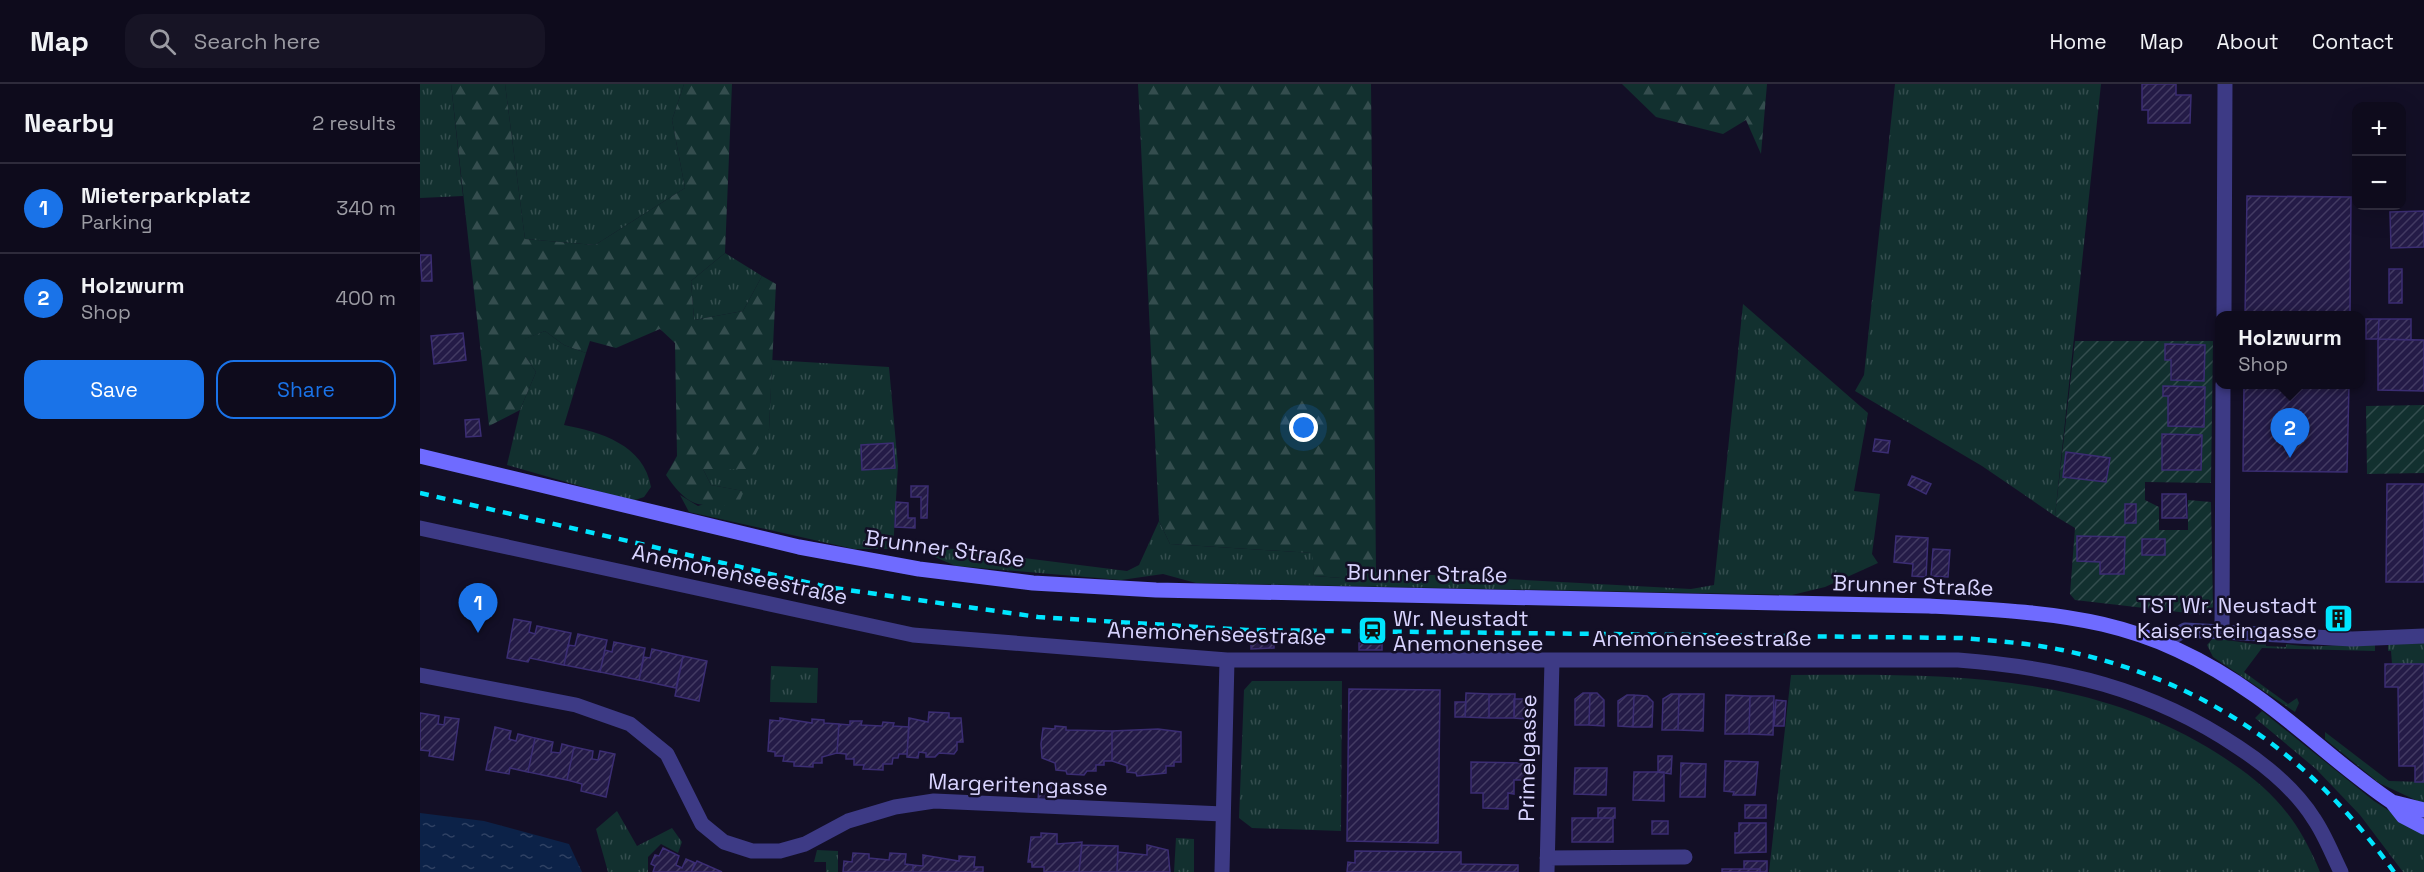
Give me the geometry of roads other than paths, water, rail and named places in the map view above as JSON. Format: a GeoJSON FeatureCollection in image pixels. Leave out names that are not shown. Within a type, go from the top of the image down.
{"type":"FeatureCollection","features":[{"type":"Feature","properties":{"kind":"main road","name":"Brunner Straße"},"geometry":{"type":"LineString","coordinates":[[420,456],[799,547],[919,569],[1033,583],[1156,590],[1929,606],[2022,611],[2097,621],[2164,642],[2201,660],[2256,695],[2392,802],[2403,816],[2424,827]]}},
{"type":"Feature","properties":{"kind":"main road","name":"Brunner Straße"},"geometry":{"type":"LineString","coordinates":[[2392,802],[2424,810]]}},
{"type":"Feature","properties":{"kind":"street"},"geometry":{"type":"LineString","coordinates":[[2224,311],[2225,84]]}},
{"type":"Feature","properties":{"kind":"street"},"geometry":{"type":"LineString","coordinates":[[2222,632],[2223,389]]}},
{"type":"Feature","properties":{"kind":"street","name":"Anemonenseestraße"},"geometry":{"type":"LineString","coordinates":[[420,528],[913,635],[1227,660],[1958,660],[2060,672],[2114,685],[2166,706],[2202,724],[2261,762],[2290,788],[2314,818],[2341,872]]}},
{"type":"Feature","properties":{"kind":"street"},"geometry":{"type":"LineString","coordinates":[[2164,642],[2185,630],[2379,638],[2424,636]]}},
{"type":"Feature","properties":{"kind":"street"},"geometry":{"type":"LineString","coordinates":[[1222,872],[1227,660]]}},
{"type":"Feature","properties":{"kind":"street","name":"Primelgasse"},"geometry":{"type":"LineString","coordinates":[[1552,660],[1547,865],[1685,857]]}},
{"type":"Feature","properties":{"kind":"street","name":"Margeritengasse"},"geometry":{"type":"LineString","coordinates":[[420,675],[576,705],[630,724],[667,754],[702,824],[724,842],[752,851],[780,851],[805,844],[848,821],[895,807],[934,801],[1223,814]]}},
{"type":"Feature","properties":{"kind":"water"},"geometry":{"type":"Polygon","coordinates":[[[420,813],[484,821],[569,844],[582,872],[420,872],[420,813]]]}},
{"type":"Feature","properties":{"kind":"railway"},"geometry":{"type":"LineString","coordinates":[[420,493],[827,587],[1038,617],[1246,630],[1962,638],[2012,642],[2062,650],[2114,663],[2162,681],[2207,702],[2250,728],[2289,758],[2327,792],[2394,872]]}},
{"type":"Feature","properties":{"kind":"place","name":"Holzwurm"},"geometry":{"type":"Point","coordinates":[2290,458]}},
{"type":"Feature","properties":{"kind":"place","name":"TST Wr. Neustadt Kaisersteingasse"},"geometry":{"type":"Point","coordinates":[2338,618]}},
{"type":"Feature","properties":{"kind":"place","name":"Wr. Neustadt Anemonensee"},"geometry":{"type":"Point","coordinates":[1372,631]}},
{"type":"Feature","properties":{"kind":"place","name":"Mieterparkplatz"},"geometry":{"type":"Point","coordinates":[478,633]}}]}
